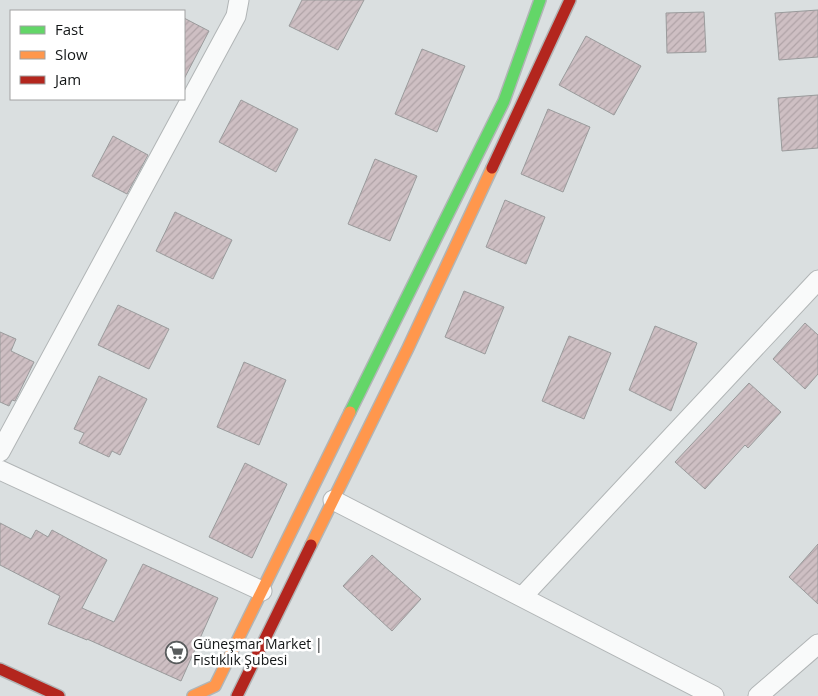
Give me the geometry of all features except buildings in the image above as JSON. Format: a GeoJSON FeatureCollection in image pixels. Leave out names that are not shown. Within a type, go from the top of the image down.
{"type":"FeatureCollection","features":[{"type":"Feature","properties":{"kind":"street"},"geometry":{"type":"LineString","coordinates":[[0,452],[236,16],[239,0]]}},
{"type":"Feature","properties":{"kind":"street"},"geometry":{"type":"LineString","coordinates":[[193,696],[215,686],[504,101],[540,0]]}},
{"type":"Feature","properties":{"kind":"street"},"geometry":{"type":"LineString","coordinates":[[237,696],[412,339],[570,0]]}},
{"type":"Feature","properties":{"kind":"street"},"geometry":{"type":"LineString","coordinates":[[522,597],[818,280]]}},
{"type":"Feature","properties":{"kind":"street"},"geometry":{"type":"LineString","coordinates":[[0,470],[262,591]]}},
{"type":"Feature","properties":{"kind":"street"},"geometry":{"type":"LineString","coordinates":[[333,500],[714,696]]}},
{"type":"Feature","properties":{"kind":"street"},"geometry":{"type":"LineString","coordinates":[[758,696],[818,644]]}},
{"type":"Feature","properties":{"kind":"street"},"geometry":{"type":"LineString","coordinates":[[0,669],[59,696]]}},
{"type":"Feature","properties":{"kind":"traffic: fast"},"geometry":{"type":"LineString","coordinates":[[350,412],[504,101],[540,0]]}},
{"type":"Feature","properties":{"kind":"traffic: slow"},"geometry":{"type":"LineString","coordinates":[[311,545],[408,348],[492,168]]}},
{"type":"Feature","properties":{"kind":"traffic: slow"},"geometry":{"type":"LineString","coordinates":[[193,696],[215,686],[350,412]]}},
{"type":"Feature","properties":{"kind":"traffic: jam"},"geometry":{"type":"LineString","coordinates":[[492,168],[570,0]]}},
{"type":"Feature","properties":{"kind":"traffic: jam"},"geometry":{"type":"LineString","coordinates":[[237,696],[311,545]]}},
{"type":"Feature","properties":{"kind":"traffic: jam"},"geometry":{"type":"LineString","coordinates":[[0,669],[59,696]]}},
{"type":"Feature","properties":{"kind":"place","name":"Güneşmar Market | Fıstıklık Şubesi"},"geometry":{"type":"Point","coordinates":[177,652]}}]}
